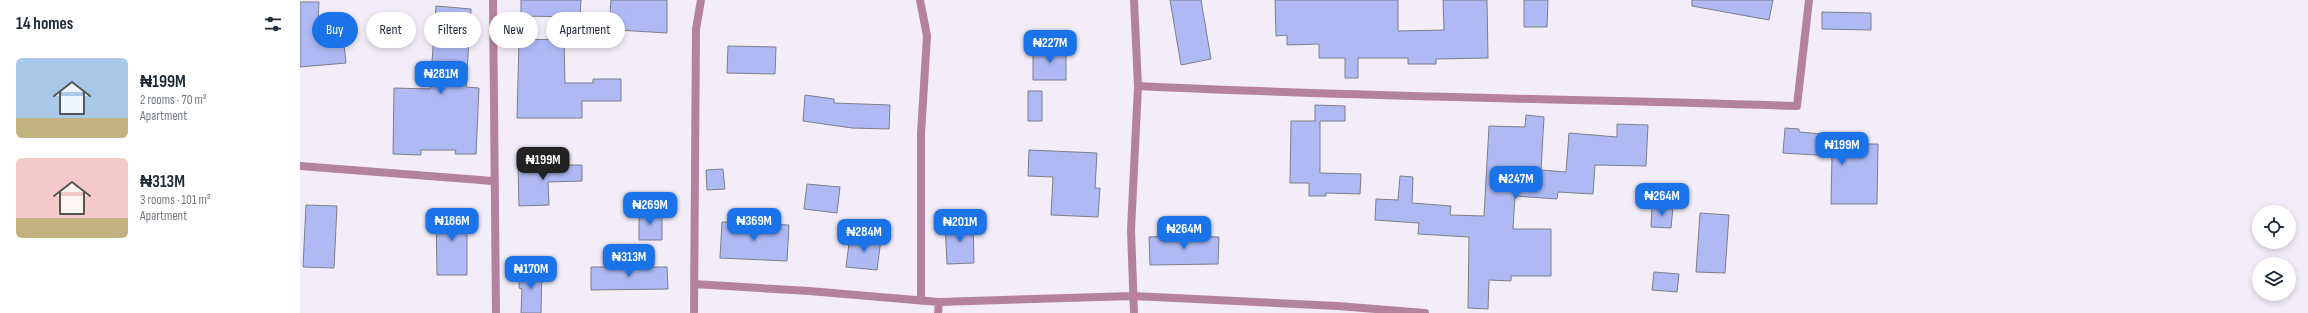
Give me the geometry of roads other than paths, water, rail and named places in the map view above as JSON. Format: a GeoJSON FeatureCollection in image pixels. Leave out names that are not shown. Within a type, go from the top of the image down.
{"type":"FeatureCollection","features":[{"type":"Feature","properties":{"kind":"street"},"geometry":{"type":"LineString","coordinates":[[493,0],[493,181],[496,313]]}},
{"type":"Feature","properties":{"kind":"street"},"geometry":{"type":"LineString","coordinates":[[694,313],[696,29],[701,0]]}},
{"type":"Feature","properties":{"kind":"street"},"geometry":{"type":"LineString","coordinates":[[920,0],[927,36],[921,134],[921,301]]}},
{"type":"Feature","properties":{"kind":"street"},"geometry":{"type":"LineString","coordinates":[[1134,0],[1138,86],[1131,230],[1134,313]]}},
{"type":"Feature","properties":{"kind":"street"},"geometry":{"type":"LineString","coordinates":[[1138,86],[1308,95],[1586,100],[1797,106],[1809,0]]}},
{"type":"Feature","properties":{"kind":"street"},"geometry":{"type":"LineString","coordinates":[[300,166],[493,181]]}},
{"type":"Feature","properties":{"kind":"street"},"geometry":{"type":"LineString","coordinates":[[694,284],[809,291],[938,302],[1133,296],[1425,313]]}},
{"type":"Feature","properties":{"kind":"street"},"geometry":{"type":"LineString","coordinates":[[938,302],[938,313]]}}]}
